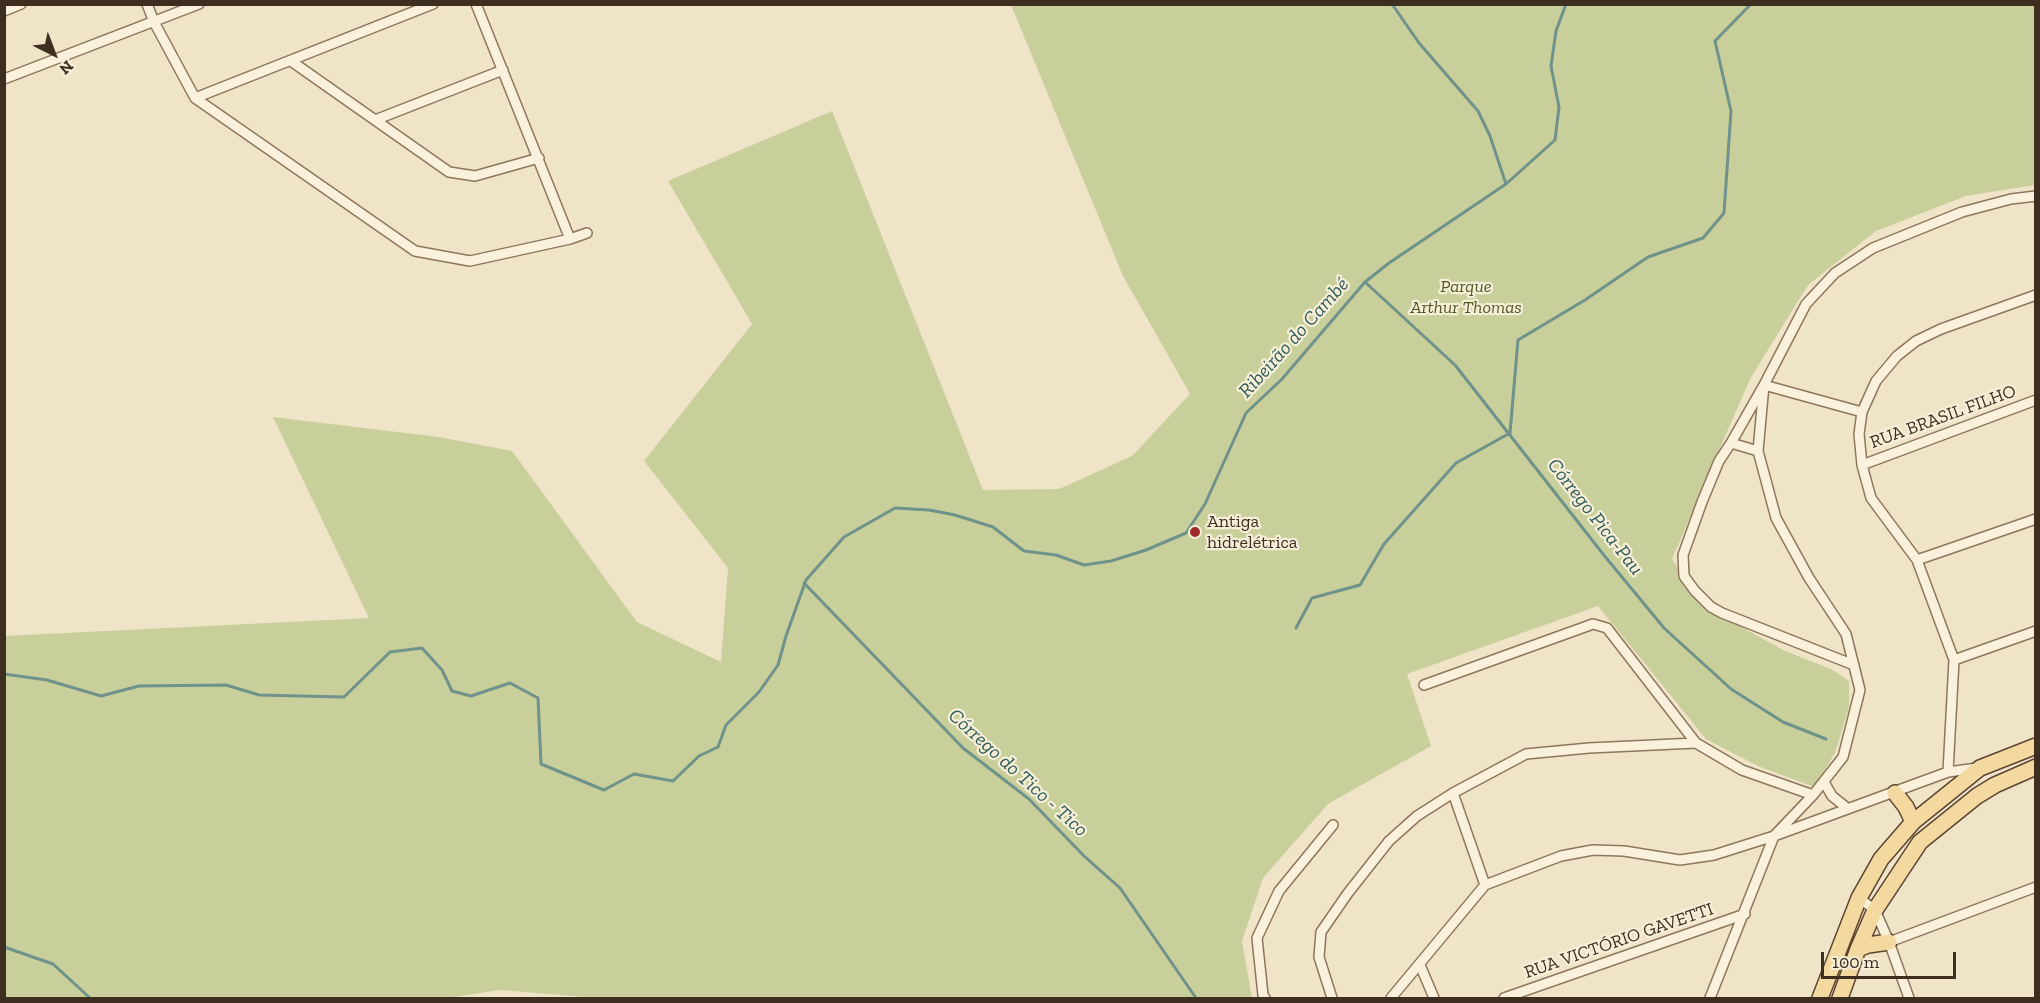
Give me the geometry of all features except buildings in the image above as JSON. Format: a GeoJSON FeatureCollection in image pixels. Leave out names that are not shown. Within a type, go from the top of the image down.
{"type":"FeatureCollection","features":[{"type":"Feature","properties":{"kind":"main road"},"geometry":{"type":"LineString","coordinates":[[1820,999],[1858,898],[1881,859],[1912,822],[1980,768],[2036,746]]}},
{"type":"Feature","properties":{"kind":"main road"},"geometry":{"type":"LineString","coordinates":[[1840,999],[1875,910],[1920,842],[1977,796],[1995,785],[2036,767]]}},
{"type":"Feature","properties":{"kind":"main road"},"geometry":{"type":"LineString","coordinates":[[1895,793],[1912,822]]}},
{"type":"Feature","properties":{"kind":"main road"},"geometry":{"type":"LineString","coordinates":[[1858,950],[1868,945],[1888,942]]}},
{"type":"Feature","properties":{"kind":"street"},"geometry":{"type":"LineString","coordinates":[[4,11],[21,4]]}},
{"type":"Feature","properties":{"kind":"street"},"geometry":{"type":"LineString","coordinates":[[147,4],[154,22],[195,98],[415,251],[470,261],[570,239],[587,232]]}},
{"type":"Feature","properties":{"kind":"street"},"geometry":{"type":"LineString","coordinates":[[4,80],[199,4]]}},
{"type":"Feature","properties":{"kind":"street"},"geometry":{"type":"LineString","coordinates":[[195,98],[434,4]]}},
{"type":"Feature","properties":{"kind":"street"},"geometry":{"type":"LineString","coordinates":[[476,4],[570,239]]}},
{"type":"Feature","properties":{"kind":"street"},"geometry":{"type":"LineString","coordinates":[[291,61],[448,172],[475,176],[539,158]]}},
{"type":"Feature","properties":{"kind":"street"},"geometry":{"type":"LineString","coordinates":[[375,120],[503,70]]}},
{"type":"Feature","properties":{"kind":"street"},"geometry":{"type":"LineString","coordinates":[[1854,665],[1722,613],[1703,599],[1684,576],[1683,555],[1698,513],[1719,461],[1764,385],[1806,304],[1835,273],[1873,248],[1962,212],[2036,196]]}},
{"type":"Feature","properties":{"kind":"street"},"geometry":{"type":"LineString","coordinates":[[1948,772],[1954,660],[1917,560],[1871,498],[1862,465],[1859,434],[1862,412],[1876,381],[1897,356],[1916,341],[1941,329],[2036,295]]}},
{"type":"Feature","properties":{"kind":"street"},"geometry":{"type":"LineString","coordinates":[[1764,385],[1862,412]]}},
{"type":"Feature","properties":{"kind":"street"},"geometry":{"type":"LineString","coordinates":[[1710,999],[1774,836],[1813,795],[1843,757],[1860,690],[1846,634],[1809,578],[1776,518],[1758,451],[1764,385]]}},
{"type":"Feature","properties":{"kind":"street","name":"RUA BRASIL FILHO"},"geometry":{"type":"LineString","coordinates":[[1862,465],[2036,400]]}},
{"type":"Feature","properties":{"kind":"street"},"geometry":{"type":"LineString","coordinates":[[1731,443],[1758,451]]}},
{"type":"Feature","properties":{"kind":"street"},"geometry":{"type":"LineString","coordinates":[[1917,560],[2036,519]]}},
{"type":"Feature","properties":{"kind":"street"},"geometry":{"type":"LineString","coordinates":[[1424,685],[1593,624],[1607,628],[1696,743],[1742,770],[1813,795]]}},
{"type":"Feature","properties":{"kind":"street"},"geometry":{"type":"LineString","coordinates":[[1954,660],[2036,631]]}},
{"type":"Feature","properties":{"kind":"street"},"geometry":{"type":"LineString","coordinates":[[1332,999],[1319,957],[1321,932],[1389,841],[1417,816],[1452,793],[1526,754],[1589,748],[1696,743]]}},
{"type":"Feature","properties":{"kind":"street"},"geometry":{"type":"LineString","coordinates":[[1391,999],[1485,885],[1561,856],[1593,850],[1624,851],[1680,860],[1714,855],[1774,836],[1948,772],[1980,768]]}},
{"type":"Feature","properties":{"kind":"street"},"geometry":{"type":"LineString","coordinates":[[1824,782],[1832,796],[1847,808]]}},
{"type":"Feature","properties":{"kind":"street"},"geometry":{"type":"LineString","coordinates":[[1452,793],[1485,885]]}},
{"type":"Feature","properties":{"kind":"street"},"geometry":{"type":"LineString","coordinates":[[1265,999],[1257,938],[1279,891],[1333,825]]}},
{"type":"Feature","properties":{"kind":"street"},"geometry":{"type":"LineString","coordinates":[[1888,942],[2036,887]]}},
{"type":"Feature","properties":{"kind":"street"},"geometry":{"type":"LineString","coordinates":[[1858,898],[1875,910],[1909,999]]}},
{"type":"Feature","properties":{"kind":"street","name":"RUA VICTÓRIO GAVETTI"},"geometry":{"type":"LineString","coordinates":[[1504,999],[1745,914]]}},
{"type":"Feature","properties":{"kind":"street"},"geometry":{"type":"LineString","coordinates":[[1419,965],[1434,999]]}},
{"type":"Feature","properties":{"kind":"green space","name":"Parque Arthur Thomas"},"geometry":{"type":"Polygon","coordinates":[[[1011,5],[2035,5],[2035,185],[1966,196],[1876,231],[1808,285],[1750,379],[1672,559],[1705,607],[1785,651],[1831,669],[1849,681],[1849,707],[1835,753],[1814,787],[1758,766],[1706,739],[1598,606],[1407,674],[1431,746],[1328,804],[1263,878],[1242,941],[1252,998],[596,998],[500,990],[448,998],[5,998],[4,636],[369,618],[273,417],[439,437],[512,451],[637,622],[721,662],[728,568],[644,461],[752,324],[668,181],[832,111],[983,490],[1059,489],[1132,456],[1190,394],[1123,276],[1011,5]]]}},
{"type":"Feature","properties":{"kind":"waterway"},"geometry":{"type":"LineString","coordinates":[[1392,4],[1419,43],[1478,111],[1490,136],[1506,184]]}},
{"type":"Feature","properties":{"kind":"waterway","name":"Ribeirão do Cambé"},"geometry":{"type":"LineString","coordinates":[[4,674],[47,680],[101,696],[139,686],[226,685],[259,695],[344,697],[390,652],[422,648],[442,670],[452,691],[471,696],[510,683],[538,698],[541,764],[604,790],[634,774],[673,781],[699,756],[718,747],[726,725],[759,692],[778,665],[806,580],[844,537],[895,508],[929,510],[955,515],[993,527],[1024,551],[1056,555],[1084,565],[1111,561],[1146,550],[1186,533],[1205,504],[1246,413],[1282,379],[1365,282],[1389,263],[1506,184],[1555,140],[1559,107],[1551,66],[1556,31],[1566,4]]}},
{"type":"Feature","properties":{"kind":"waterway"},"geometry":{"type":"LineString","coordinates":[[1296,628],[1312,598],[1360,585],[1384,544],[1456,463],[1510,433],[1518,340],[1585,300],[1648,257],[1703,238],[1724,213],[1731,111],[1715,41],[1751,4]]}},
{"type":"Feature","properties":{"kind":"waterway","name":"Córrego Pica-Pau"},"geometry":{"type":"LineString","coordinates":[[1365,282],[1455,365],[1664,628],[1731,689],[1783,722],[1826,739]]}},
{"type":"Feature","properties":{"kind":"waterway","name":"Córrego do Tico - Tico"},"geometry":{"type":"LineString","coordinates":[[804,583],[963,748],[1029,799],[1084,856],[1120,888],[1196,998]]}},
{"type":"Feature","properties":{"kind":"waterway"},"geometry":{"type":"LineString","coordinates":[[4,947],[53,964],[90,998]]}},
{"type":"Feature","properties":{"kind":"place","name":"Antiga hidrelétrica"},"geometry":{"type":"Point","coordinates":[1195,532]}}]}
